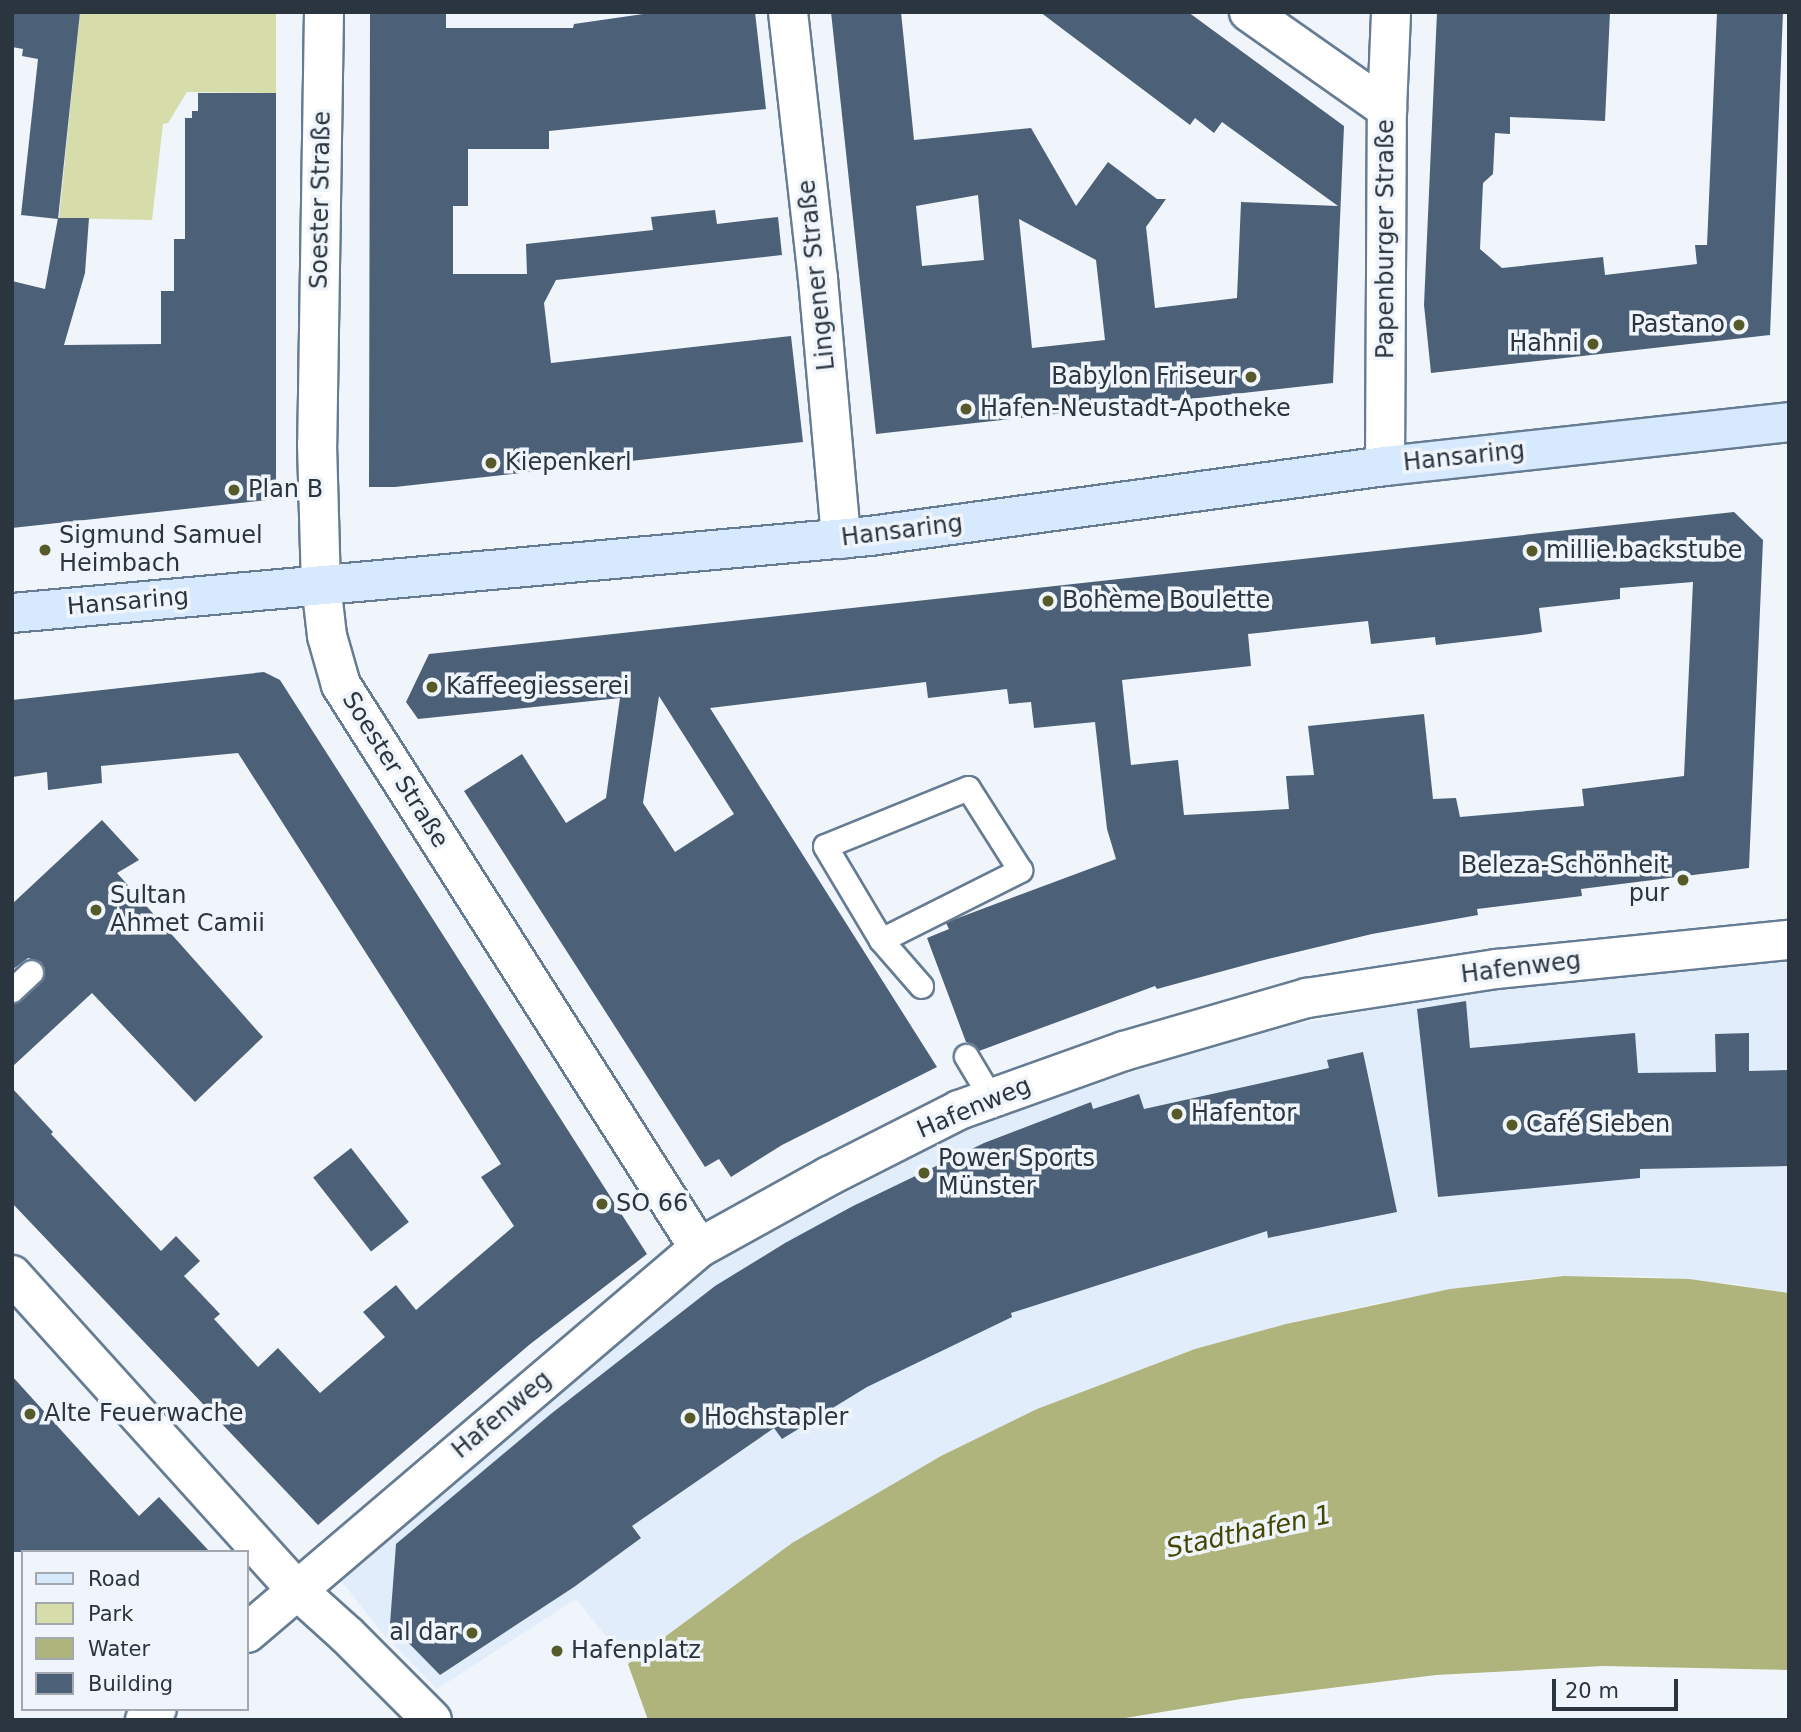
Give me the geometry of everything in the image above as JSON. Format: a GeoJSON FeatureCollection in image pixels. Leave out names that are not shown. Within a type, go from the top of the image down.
{"type":"FeatureCollection","features":[{"type":"Feature","properties":{"kind":"main road","name":"Hansaring"},"geometry":{"type":"LineString","coordinates":[[12,613],[841,538],[1385,466],[1789,422]]}},
{"type":"Feature","properties":{"kind":"street","name":"Soester Straße"},"geometry":{"type":"LineString","coordinates":[[324,12],[317,444],[320,584],[327,636],[341,685],[699,1248]]}},
{"type":"Feature","properties":{"kind":"street","name":"Lingener Straße"},"geometry":{"type":"LineString","coordinates":[[788,12],[841,538]]}},
{"type":"Feature","properties":{"kind":"street"},"geometry":{"type":"LineString","coordinates":[[1249,12],[1387,109]]}},
{"type":"Feature","properties":{"kind":"street","name":"Papenburger Straße"},"geometry":{"type":"LineString","coordinates":[[1385,466],[1387,109],[1391,12]]}},
{"type":"Feature","properties":{"kind":"street","name":"Hafenweg"},"geometry":{"type":"LineString","coordinates":[[297,1590],[699,1248],[829,1176],[959,1110],[1124,1051],[1307,998],[1497,969],[1789,940]]}},
{"type":"Feature","properties":{"kind":"street"},"geometry":{"type":"LineString","coordinates":[[12,1275],[297,1590],[347,1635],[432,1720]]}},
{"type":"Feature","properties":{"kind":"street"},"geometry":{"type":"LineString","coordinates":[[248,1632],[297,1590]]}},
{"type":"Feature","properties":{"kind":"lane"},"geometry":{"type":"LineString","coordinates":[[881,940],[1020,870],[968,788],[825,846],[881,940],[921,986]]}},
{"type":"Feature","properties":{"kind":"lane"},"geometry":{"type":"LineString","coordinates":[[12,990],[31,972]]}},
{"type":"Feature","properties":{"kind":"lane"},"geometry":{"type":"LineString","coordinates":[[966,1056],[991,1098]]}},
{"type":"Feature","properties":{"kind":"shaded area"},"geometry":{"type":"Polygon","coordinates":[[[1789,960],[1789,1293],[1734,1284],[1640,1276],[1565,1276],[1515,1280],[1373,1304],[1195,1349],[1037,1409],[941,1456],[792,1543],[628,1664],[576,1599],[437,1689],[382,1633],[335,1573],[716,1262],[991,1116],[1266,1030],[1505,984],[1789,960]]]}},
{"type":"Feature","properties":{"kind":"green space"},"geometry":{"type":"Polygon","coordinates":[[[80,12],[276,12],[276,93],[187,92],[168,123],[163,124],[152,220],[59,218],[80,12]]]}},
{"type":"Feature","properties":{"kind":"water","name":"Stadthafen 1"},"geometry":{"type":"Polygon","coordinates":[[[1564,1276],[1689,1279],[1789,1293],[1789,1670],[1603,1666],[1436,1675],[1241,1699],[1113,1720],[648,1720],[628,1664],[792,1543],[941,1456],[1037,1409],[1195,1349],[1286,1324],[1450,1289],[1564,1276]]]}},
{"type":"Feature","properties":{"kind":"building"},"geometry":{"type":"Polygon","coordinates":[[[12,12],[80,12],[58,219],[21,215],[38,59],[22,56],[23,49],[12,47],[12,12]]]}},
{"type":"Feature","properties":{"kind":"building"},"geometry":{"type":"Polygon","coordinates":[[[370,12],[446,12],[446,28],[573,28],[574,24],[657,12],[755,12],[766,109],[549,131],[549,149],[468,149],[468,206],[453,206],[453,274],[527,274],[526,244],[653,230],[651,217],[715,210],[717,224],[778,217],[782,255],[556,280],[544,303],[551,363],[791,336],[803,442],[395,487],[369,487],[370,12]]]}},
{"type":"Feature","properties":{"kind":"building"},"geometry":{"type":"Polygon","coordinates":[[[831,12],[901,12],[914,140],[1031,128],[1076,206],[1108,162],[1157,199],[1166,199],[1146,227],[1155,308],[1237,298],[1241,202],[1338,206],[1222,122],[1214,133],[1195,118],[1190,125],[1040,12],[1188,12],[1344,126],[1333,383],[876,434],[831,12]],[[978,195],[916,206],[922,266],[984,260],[978,195]],[[1019,219],[1032,348],[1105,340],[1096,260],[1019,219]]]}},
{"type":"Feature","properties":{"kind":"building"},"geometry":{"type":"Polygon","coordinates":[[[1437,12],[1610,12],[1605,121],[1510,117],[1510,134],[1495,133],[1493,174],[1483,183],[1480,249],[1502,268],[1603,257],[1605,275],[1697,264],[1695,245],[1707,245],[1717,12],[1783,12],[1770,335],[1431,373],[1424,305],[1437,12]]]}},
{"type":"Feature","properties":{"kind":"building"},"geometry":{"type":"Polygon","coordinates":[[[198,93],[276,93],[276,499],[12,528],[12,281],[45,289],[58,218],[89,218],[85,273],[64,345],[161,344],[161,291],[174,291],[174,239],[185,239],[185,118],[192,118],[192,111],[198,111],[198,93]]]}},
{"type":"Feature","properties":{"kind":"building"},"geometry":{"type":"Polygon","coordinates":[[[1734,512],[1763,540],[1749,868],[1581,889],[1582,896],[1477,909],[1478,915],[1372,934],[1157,989],[1155,986],[979,1051],[973,1044],[966,1042],[927,938],[949,929],[946,923],[950,921],[1116,859],[1107,829],[1095,722],[1034,728],[1031,702],[1009,704],[1007,689],[928,698],[926,682],[710,708],[937,1067],[782,1145],[731,1177],[719,1159],[705,1167],[464,791],[522,754],[566,823],[606,798],[620,698],[418,719],[406,702],[429,654],[1734,512]],[[1693,582],[1620,588],[1620,599],[1539,608],[1542,632],[1522,635],[1436,645],[1435,637],[1371,644],[1368,621],[1248,634],[1251,666],[1122,680],[1131,765],[1178,760],[1184,815],[1289,809],[1286,776],[1314,775],[1308,726],[1424,714],[1433,799],[1456,798],[1460,817],[1584,806],[1582,789],[1684,776],[1693,582]],[[659,696],[643,803],[675,852],[734,814],[659,696]]]}},
{"type":"Feature","properties":{"kind":"building"},"geometry":{"type":"Polygon","coordinates":[[[264,672],[280,680],[647,1254],[529,1345],[318,1525],[12,1203],[12,1088],[53,1132],[51,1134],[161,1251],[176,1236],[200,1261],[184,1276],[220,1314],[214,1319],[258,1367],[278,1348],[320,1393],[385,1337],[363,1312],[396,1285],[416,1310],[514,1226],[481,1177],[501,1164],[238,753],[101,766],[102,783],[48,790],[47,772],[12,777],[12,700],[264,672]]]}},
{"type":"Feature","properties":{"kind":"building"},"geometry":{"type":"Polygon","coordinates":[[[102,820],[139,860],[117,873],[263,1037],[195,1102],[92,993],[12,1067],[12,1004],[22,1000],[41,982],[45,969],[41,962],[28,958],[12,970],[12,904],[102,820]]]}},
{"type":"Feature","properties":{"kind":"building"},"geometry":{"type":"Polygon","coordinates":[[[1466,1001],[1470,1048],[1635,1033],[1638,1073],[1716,1072],[1715,1034],[1749,1033],[1749,1071],[1789,1070],[1789,1166],[1640,1169],[1640,1178],[1438,1197],[1417,1009],[1466,1001]]]}},
{"type":"Feature","properties":{"kind":"building"},"geometry":{"type":"Polygon","coordinates":[[[1363,1052],[1397,1212],[1268,1238],[1267,1231],[1011,1313],[1012,1317],[867,1387],[782,1439],[774,1428],[632,1526],[641,1538],[574,1587],[440,1675],[390,1624],[396,1544],[552,1413],[715,1286],[785,1243],[853,1206],[984,1143],[1091,1102],[1093,1109],[1139,1094],[1144,1109],[1329,1068],[1327,1060],[1363,1052]]]}},
{"type":"Feature","properties":{"kind":"building"},"geometry":{"type":"Polygon","coordinates":[[[351,1148],[409,1222],[371,1252],[313,1178],[351,1148]]]}},
{"type":"Feature","properties":{"kind":"building"},"geometry":{"type":"Polygon","coordinates":[[[12,1376],[139,1516],[159,1497],[208,1550],[21,1550],[12,1552],[12,1376]]]}},
{"type":"Feature","properties":{"kind":"place","name":"Pastano"},"geometry":{"type":"Point","coordinates":[1739,325]}},
{"type":"Feature","properties":{"kind":"place","name":"Hahni"},"geometry":{"type":"Point","coordinates":[1593,344]}},
{"type":"Feature","properties":{"kind":"place","name":"Babylon Friseur"},"geometry":{"type":"Point","coordinates":[1251,377]}},
{"type":"Feature","properties":{"kind":"place","name":"Hafen-Neustadt-Apotheke"},"geometry":{"type":"Point","coordinates":[966,409]}},
{"type":"Feature","properties":{"kind":"place","name":"Kiepenkerl"},"geometry":{"type":"Point","coordinates":[491,463]}},
{"type":"Feature","properties":{"kind":"place","name":"Plan B"},"geometry":{"type":"Point","coordinates":[234,490]}},
{"type":"Feature","properties":{"kind":"place","name":"Sigmund Samuel Heimbach"},"geometry":{"type":"Point","coordinates":[45,550]}},
{"type":"Feature","properties":{"kind":"place","name":"millie.backstube"},"geometry":{"type":"Point","coordinates":[1532,551]}},
{"type":"Feature","properties":{"kind":"place","name":"Bohème Boulette"},"geometry":{"type":"Point","coordinates":[1048,601]}},
{"type":"Feature","properties":{"kind":"place","name":"Kaffeegiesserei"},"geometry":{"type":"Point","coordinates":[432,687]}},
{"type":"Feature","properties":{"kind":"place","name":"Beleza-Schönheit pur"},"geometry":{"type":"Point","coordinates":[1683,880]}},
{"type":"Feature","properties":{"kind":"place","name":"Sultan Ahmet Camii"},"geometry":{"type":"Point","coordinates":[96,910]}},
{"type":"Feature","properties":{"kind":"place","name":"Hafentor"},"geometry":{"type":"Point","coordinates":[1177,1114]}},
{"type":"Feature","properties":{"kind":"place","name":"Café Sieben"},"geometry":{"type":"Point","coordinates":[1512,1125]}},
{"type":"Feature","properties":{"kind":"place","name":"Power Sports Münster"},"geometry":{"type":"Point","coordinates":[924,1173]}},
{"type":"Feature","properties":{"kind":"place","name":"SO 66"},"geometry":{"type":"Point","coordinates":[602,1204]}},
{"type":"Feature","properties":{"kind":"place","name":"Alte Feuerwache"},"geometry":{"type":"Point","coordinates":[30,1414]}},
{"type":"Feature","properties":{"kind":"place","name":"Hochstapler"},"geometry":{"type":"Point","coordinates":[690,1418]}},
{"type":"Feature","properties":{"kind":"place","name":"al dar"},"geometry":{"type":"Point","coordinates":[472,1633]}},
{"type":"Feature","properties":{"kind":"place","name":"Hafenplatz"},"geometry":{"type":"Point","coordinates":[557,1651]}}]}
